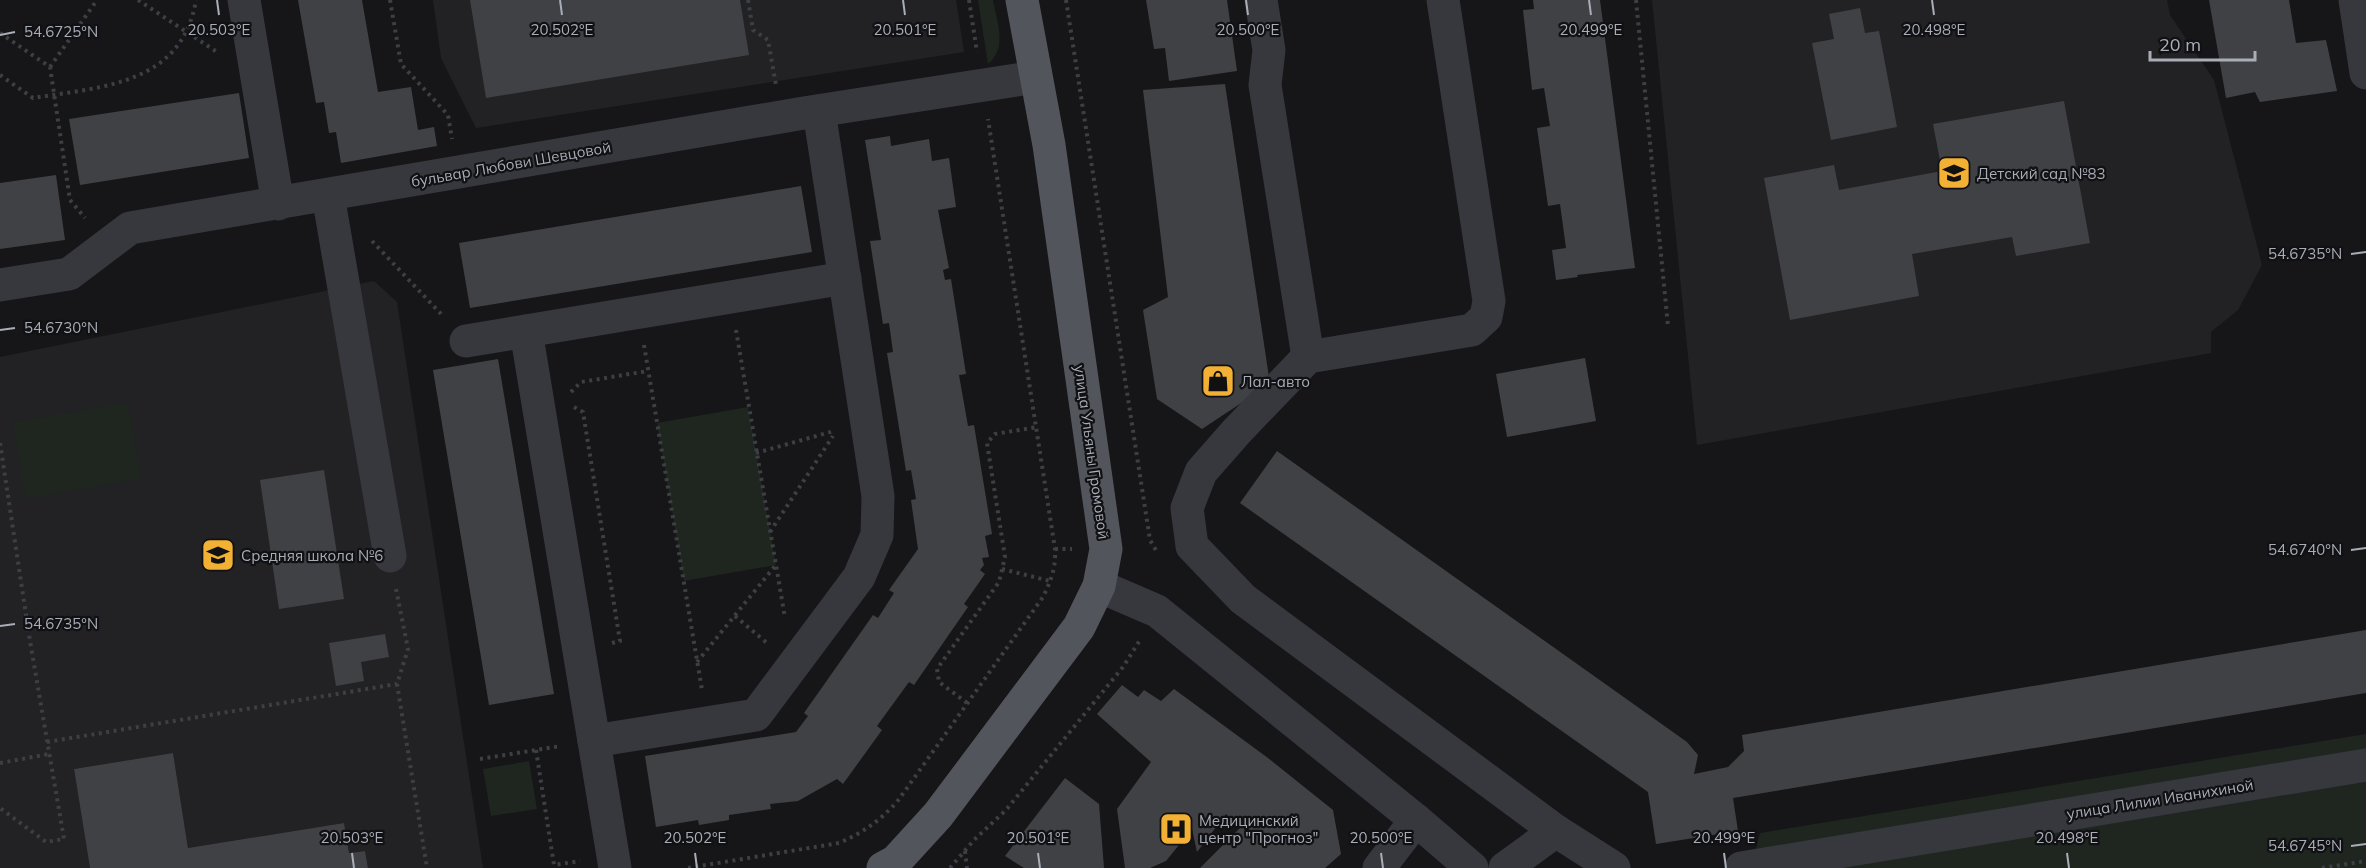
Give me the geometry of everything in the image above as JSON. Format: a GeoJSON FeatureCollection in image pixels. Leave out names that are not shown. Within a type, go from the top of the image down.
{"type":"FeatureCollection","features":[{"type":"Feature","properties":{"kind":"main road","name":"улица Ульяны Громовой"},"geometry":{"type":"LineString","coordinates":[[883,868],[896,861],[938,815],[1079,627],[1099,586],[1106,549],[1049,145],[1022,0]]}},
{"type":"Feature","properties":{"kind":"street"},"geometry":{"type":"LineString","coordinates":[[244,0],[278,204]]}},
{"type":"Feature","properties":{"kind":"street"},"geometry":{"type":"LineString","coordinates":[[1261,0],[1269,50],[1265,85],[1308,357]]}},
{"type":"Feature","properties":{"kind":"street"},"geometry":{"type":"LineString","coordinates":[[1443,0],[1489,301],[1486,316],[1472,330],[1308,357],[1201,472],[1187,508],[1192,546],[1243,599],[1556,831],[1614,868]]}},
{"type":"Feature","properties":{"kind":"street"},"geometry":{"type":"LineString","coordinates":[[2355,0],[2366,73]]}},
{"type":"Feature","properties":{"kind":"street","name":"бульвар Любови Шевцовой"},"geometry":{"type":"LineString","coordinates":[[0,285],[69,274],[130,228],[819,111],[1036,77]]}},
{"type":"Feature","properties":{"kind":"street"},"geometry":{"type":"LineString","coordinates":[[594,741],[756,715],[859,577],[877,535],[878,496],[819,111]]}},
{"type":"Feature","properties":{"kind":"street"},"geometry":{"type":"LineString","coordinates":[[328,195],[390,556]]}},
{"type":"Feature","properties":{"kind":"street"},"geometry":{"type":"LineString","coordinates":[[466,341],[845,278]]}},
{"type":"Feature","properties":{"kind":"street"},"geometry":{"type":"LineString","coordinates":[[526,331],[550,403],[579,648],[594,741],[601,864]]}},
{"type":"Feature","properties":{"kind":"street"},"geometry":{"type":"LineString","coordinates":[[1099,586],[1157,611],[1472,868]]}},
{"type":"Feature","properties":{"kind":"street","name":"улица Лилии Иванихиной"},"geometry":{"type":"LineString","coordinates":[[1741,868],[2366,765]]}},
{"type":"Feature","properties":{"kind":"street"},"geometry":{"type":"LineString","coordinates":[[1380,868],[1416,820]]}},
{"type":"Feature","properties":{"kind":"street"},"geometry":{"type":"LineString","coordinates":[[1505,868],[1556,831]]}},
{"type":"Feature","properties":{"kind":"path"},"geometry":{"type":"LineString","coordinates":[[90,225],[70,200],[50,67],[97,0]]}},
{"type":"Feature","properties":{"kind":"path"},"geometry":{"type":"LineString","coordinates":[[138,0],[257,77]]}},
{"type":"Feature","properties":{"kind":"path"},"geometry":{"type":"LineString","coordinates":[[0,75],[33,98],[113,86],[137,77],[159,65],[175,48],[186,32],[196,0]]}},
{"type":"Feature","properties":{"kind":"path"},"geometry":{"type":"LineString","coordinates":[[390,0],[402,64],[448,115],[453,142]]}},
{"type":"Feature","properties":{"kind":"path"},"geometry":{"type":"LineString","coordinates":[[748,0],[753,30],[768,39],[776,86]]}},
{"type":"Feature","properties":{"kind":"path"},"geometry":{"type":"LineString","coordinates":[[688,868],[839,843],[861,833],[879,821],[897,802],[1043,597],[1056,564],[969,0]]}},
{"type":"Feature","properties":{"kind":"path"},"geometry":{"type":"LineString","coordinates":[[1066,0],[1150,540],[1160,556]]}},
{"type":"Feature","properties":{"kind":"path"},"geometry":{"type":"LineString","coordinates":[[1636,0],[1668,326]]}},
{"type":"Feature","properties":{"kind":"path"},"geometry":{"type":"LineString","coordinates":[[0,33],[50,67]]}},
{"type":"Feature","properties":{"kind":"path"},"geometry":{"type":"LineString","coordinates":[[369,238],[466,341]]}},
{"type":"Feature","properties":{"kind":"path"},"geometry":{"type":"LineString","coordinates":[[731,296],[787,626],[808,645]]}},
{"type":"Feature","properties":{"kind":"path"},"geometry":{"type":"LineString","coordinates":[[638,312],[708,723]]}},
{"type":"Feature","properties":{"kind":"path"},"geometry":{"type":"LineString","coordinates":[[550,403],[581,382],[648,371]]}},
{"type":"Feature","properties":{"kind":"path"},"geometry":{"type":"LineString","coordinates":[[550,403],[583,412],[620,641],[579,648]]}},
{"type":"Feature","properties":{"kind":"path"},"geometry":{"type":"LineString","coordinates":[[967,703],[939,682],[937,669],[999,582],[1005,557],[987,443],[995,434],[1036,427]]}},
{"type":"Feature","properties":{"kind":"path"},"geometry":{"type":"LineString","coordinates":[[756,453],[837,430],[770,532]]}},
{"type":"Feature","properties":{"kind":"path"},"geometry":{"type":"LineString","coordinates":[[0,443],[64,839],[46,842],[0,808]]}},
{"type":"Feature","properties":{"kind":"path"},"geometry":{"type":"LineString","coordinates":[[390,556],[408,649],[397,684],[427,868]]}},
{"type":"Feature","properties":{"kind":"path"},"geometry":{"type":"LineString","coordinates":[[698,662],[776,565]]}},
{"type":"Feature","properties":{"kind":"path"},"geometry":{"type":"LineString","coordinates":[[1002,569],[1050,581]]}},
{"type":"Feature","properties":{"kind":"path"},"geometry":{"type":"LineString","coordinates":[[950,868],[1006,810],[1123,668],[1157,611]]}},
{"type":"Feature","properties":{"kind":"path"},"geometry":{"type":"LineString","coordinates":[[47,742],[397,684]]}},
{"type":"Feature","properties":{"kind":"path"},"geometry":{"type":"LineString","coordinates":[[480,759],[594,741]]}},
{"type":"Feature","properties":{"kind":"path"},"geometry":{"type":"LineString","coordinates":[[536,750],[554,865],[601,864]]}},
{"type":"Feature","properties":{"kind":"path"},"geometry":{"type":"LineString","coordinates":[[0,763],[49,754]]}},
{"type":"Feature","properties":{"kind":"path"},"geometry":{"type":"LineString","coordinates":[[964,851],[967,868]]}},
{"type":"Feature","properties":{"kind":"path"},"geometry":{"type":"LineString","coordinates":[[2322,868],[2366,861]]}},
{"type":"Feature","properties":{"kind":"shaded area"},"geometry":{"type":"Polygon","coordinates":[[[433,0],[956,0],[964,52],[476,128],[441,58],[433,0]]]}},
{"type":"Feature","properties":{"kind":"shaded area"},"geometry":{"type":"Polygon","coordinates":[[[978,0],[993,0],[1000,35],[998,50],[988,64],[978,0]]]}},
{"type":"Feature","properties":{"kind":"shaded area","name":"Детский сад №83"},"geometry":{"type":"Polygon","coordinates":[[[1652,0],[2167,0],[2170,15],[2214,80],[2262,265],[2238,310],[2211,332],[2211,353],[1697,445],[1652,0]]]}},
{"type":"Feature","properties":{"kind":"shaded area","name":"Средняя школа №6"},"geometry":{"type":"Polygon","coordinates":[[[374,281],[397,302],[483,868],[368,868],[365,851],[349,853],[344,823],[188,848],[173,753],[74,769],[90,868],[0,868],[0,357],[374,281]]]}},
{"type":"Feature","properties":{"kind":"shaded area"},"geometry":{"type":"Polygon","coordinates":[[[128,402],[141,479],[26,499],[13,422],[128,402]]]}},
{"type":"Feature","properties":{"kind":"shaded area"},"geometry":{"type":"Polygon","coordinates":[[[748,407],[776,565],[684,581],[657,423],[748,407]]]}},
{"type":"Feature","properties":{"kind":"shaded area"},"geometry":{"type":"Polygon","coordinates":[[[2366,734],[2366,868],[1751,868],[1760,833],[2366,734]]]}},
{"type":"Feature","properties":{"kind":"shaded area"},"geometry":{"type":"Polygon","coordinates":[[[529,761],[537,809],[491,816],[483,769],[529,761]]]}},
{"type":"Feature","properties":{"kind":"building"},"geometry":{"type":"Polygon","coordinates":[[[298,0],[362,0],[378,92],[411,87],[418,130],[434,127],[437,146],[341,163],[336,132],[329,133],[324,102],[316,103],[298,0]]]}},
{"type":"Feature","properties":{"kind":"building"},"geometry":{"type":"Polygon","coordinates":[[[470,0],[740,0],[749,55],[486,98],[470,0]]]}},
{"type":"Feature","properties":{"kind":"building"},"geometry":{"type":"Polygon","coordinates":[[[1146,0],[1227,0],[1237,71],[1169,81],[1165,48],[1154,49],[1146,0]]]}},
{"type":"Feature","properties":{"kind":"building"},"geometry":{"type":"Polygon","coordinates":[[[1533,0],[1600,0],[1635,268],[1556,280],[1552,250],[1566,248],[1560,204],[1548,206],[1537,128],[1550,126],[1544,88],[1532,90],[1523,10],[1534,9],[1533,0]]]}},
{"type":"Feature","properties":{"kind":"building"},"geometry":{"type":"Polygon","coordinates":[[[2209,0],[2289,0],[2296,43],[2326,40],[2337,91],[2260,102],[2255,92],[2226,98],[2209,0]]]}},
{"type":"Feature","properties":{"kind":"building"},"geometry":{"type":"Polygon","coordinates":[[[1860,8],[1865,33],[1879,31],[1897,127],[1831,140],[1812,43],[1834,39],[1829,14],[1860,8]]]}},
{"type":"Feature","properties":{"kind":"building"},"geometry":{"type":"Polygon","coordinates":[[[1225,84],[1270,384],[1202,429],[1157,399],[1143,310],[1168,297],[1143,90],[1225,84]]]}},
{"type":"Feature","properties":{"kind":"building"},"geometry":{"type":"Polygon","coordinates":[[[239,93],[249,158],[80,185],[69,119],[239,93]]]}},
{"type":"Feature","properties":{"kind":"building"},"geometry":{"type":"Polygon","coordinates":[[[2064,101],[2090,243],[2016,256],[2012,237],[1912,254],[1919,296],[1790,320],[1764,178],[1834,165],[1839,190],[1942,171],[1933,124],[2064,101]]]}},
{"type":"Feature","properties":{"kind":"building"},"geometry":{"type":"Polygon","coordinates":[[[890,136],[891,146],[929,139],[932,161],[949,158],[956,207],[938,210],[949,268],[943,270],[945,280],[951,279],[966,374],[959,375],[968,426],[974,425],[992,534],[985,536],[989,557],[982,558],[984,565],[980,570],[985,574],[964,604],[968,607],[914,685],[909,682],[877,726],[882,730],[843,784],[837,779],[798,801],[770,804],[771,809],[729,815],[729,820],[699,825],[698,820],[656,827],[645,756],[796,732],[808,716],[804,713],[873,615],[878,618],[894,593],[889,590],[918,549],[911,500],[916,499],[911,470],[906,471],[887,353],[893,352],[889,323],[883,324],[870,241],[881,240],[865,140],[890,136]]]}},
{"type":"Feature","properties":{"kind":"building"},"geometry":{"type":"Polygon","coordinates":[[[56,175],[65,240],[0,249],[0,183],[56,175]]]}},
{"type":"Feature","properties":{"kind":"building"},"geometry":{"type":"Polygon","coordinates":[[[801,186],[812,252],[470,308],[459,243],[801,186]]]}},
{"type":"Feature","properties":{"kind":"building"},"geometry":{"type":"Polygon","coordinates":[[[1585,358],[1596,421],[1507,437],[1496,374],[1585,358]]]}},
{"type":"Feature","properties":{"kind":"building"},"geometry":{"type":"Polygon","coordinates":[[[498,359],[554,694],[489,705],[433,370],[498,359]]]}},
{"type":"Feature","properties":{"kind":"building"},"geometry":{"type":"Polygon","coordinates":[[[1277,451],[1687,742],[1698,755],[1694,774],[1728,767],[1744,751],[1742,735],[2366,630],[2366,693],[1733,798],[1738,831],[1656,844],[1648,792],[1240,503],[1277,451]]]}},
{"type":"Feature","properties":{"kind":"building"},"geometry":{"type":"Polygon","coordinates":[[[324,470],[344,599],[279,609],[260,480],[324,470]]]}},
{"type":"Feature","properties":{"kind":"building"},"geometry":{"type":"Polygon","coordinates":[[[385,634],[389,657],[361,662],[364,681],[336,686],[329,643],[385,634]]]}},
{"type":"Feature","properties":{"kind":"building"},"geometry":{"type":"Polygon","coordinates":[[[1122,685],[1138,697],[1144,690],[1161,701],[1174,689],[1268,758],[1333,810],[1341,854],[1325,868],[1200,868],[1240,828],[1226,814],[1197,852],[1192,829],[1166,861],[1150,868],[1125,868],[1117,809],[1151,762],[1097,714],[1122,685]]]}},
{"type":"Feature","properties":{"kind":"building"},"geometry":{"type":"Polygon","coordinates":[[[173,753],[188,848],[344,823],[349,853],[365,851],[368,868],[90,868],[74,769],[173,753]]]}},
{"type":"Feature","properties":{"kind":"building"},"geometry":{"type":"Polygon","coordinates":[[[1065,778],[1099,804],[1104,868],[1024,868],[1005,856],[1065,778]]]}},
{"type":"Feature","properties":{"kind":"place","name":"Детский сад №83"},"geometry":{"type":"Point","coordinates":[1954,173]}},
{"type":"Feature","properties":{"kind":"place","name":"Лал-авто"},"geometry":{"type":"Point","coordinates":[1218,381]}},
{"type":"Feature","properties":{"kind":"place","name":"Средняя школа №6"},"geometry":{"type":"Point","coordinates":[218,555]}},
{"type":"Feature","properties":{"kind":"place","name":"Медицинский центр \"Прогноз\""},"geometry":{"type":"Point","coordinates":[1176,829]}}]}
